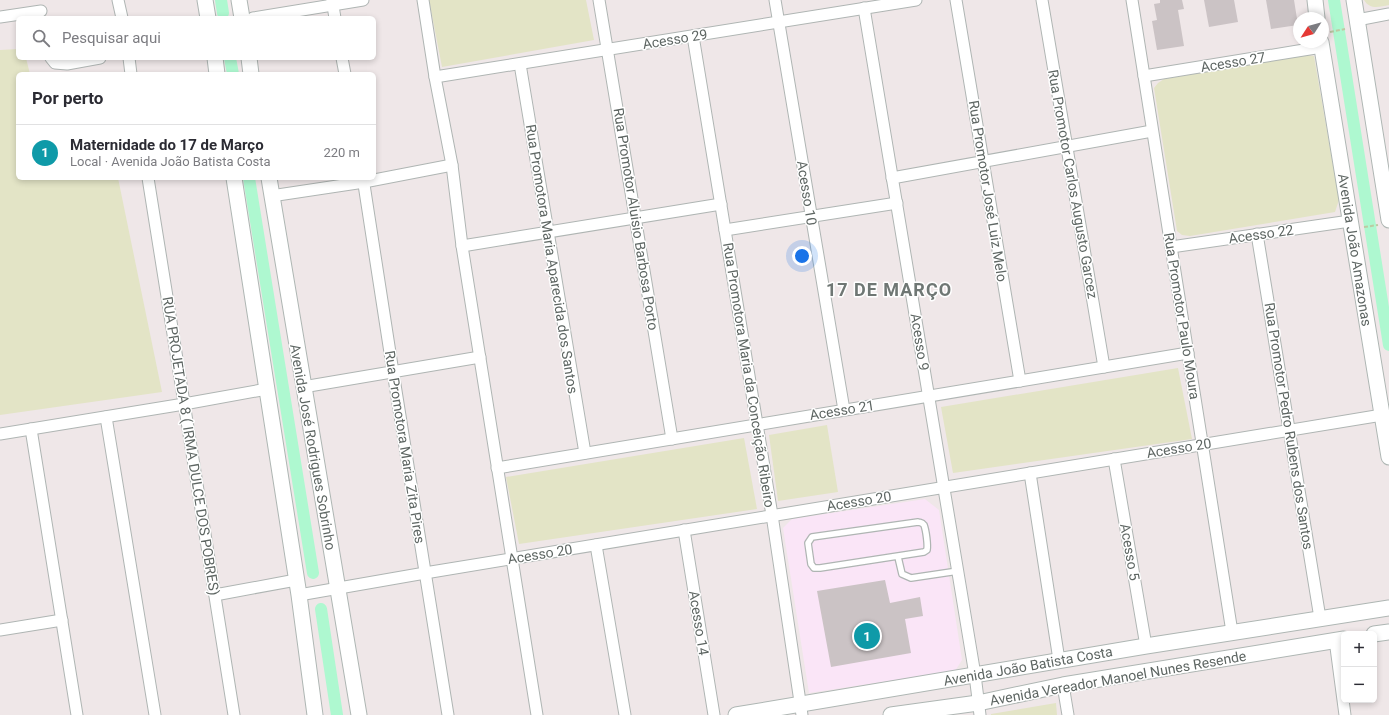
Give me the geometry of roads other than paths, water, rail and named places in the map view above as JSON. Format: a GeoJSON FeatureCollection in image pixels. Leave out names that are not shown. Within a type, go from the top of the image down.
{"type":"FeatureCollection","features":[{"type":"Feature","properties":{"kind":"street"},"geometry":{"type":"LineString","coordinates":[[20,16],[41,15],[39,0]]}},
{"type":"Feature","properties":{"kind":"street"},"geometry":{"type":"LineString","coordinates":[[118,0],[122,16]]}},
{"type":"Feature","properties":{"kind":"street"},"geometry":{"type":"LineString","coordinates":[[205,0],[208,16]]}},
{"type":"Feature","properties":{"kind":"street"},"geometry":{"type":"LineString","coordinates":[[239,0],[242,16]]}},
{"type":"Feature","properties":{"kind":"street"},"geometry":{"type":"LineString","coordinates":[[263,16],[333,2],[363,0]]}},
{"type":"Feature","properties":{"kind":"street"},"geometry":{"type":"LineString","coordinates":[[423,0],[435,77],[452,165],[462,246],[537,715]]}},
{"type":"Feature","properties":{"kind":"street","name":"Rua Promotor Aluisio Barbosa Porto"},"geometry":{"type":"LineString","coordinates":[[600,0],[672,439]]}},
{"type":"Feature","properties":{"kind":"street","name":"Acesso 10"},"geometry":{"type":"LineString","coordinates":[[775,0],[844,410]]}},
{"type":"Feature","properties":{"kind":"street","name":"Acesso 29"},"geometry":{"type":"LineString","coordinates":[[435,77],[916,0]]}},
{"type":"Feature","properties":{"kind":"street","name":"Rua Promotor José Luiz Melo"},"geometry":{"type":"LineString","coordinates":[[956,0],[1020,381]]}},
{"type":"Feature","properties":{"kind":"street","name":"Rua Promotor Carlos Augusto Garcez"},"geometry":{"type":"LineString","coordinates":[[1042,0],[1104,367]]}},
{"type":"Feature","properties":{"kind":"street","name":"Rua Promotor Paulo Moura"},"geometry":{"type":"LineString","coordinates":[[1132,0],[1232,632]]}},
{"type":"Feature","properties":{"kind":"street"},"geometry":{"type":"LineString","coordinates":[[1315,0],[1316,12]]}},
{"type":"Feature","properties":{"kind":"street"},"geometry":{"type":"LineString","coordinates":[[1354,0],[1353,24],[1387,219]]}},
{"type":"Feature","properties":{"kind":"street"},"geometry":{"type":"LineString","coordinates":[[333,2],[335,16]]}},
{"type":"Feature","properties":{"kind":"street","name":"Acesso 9"},"geometry":{"type":"LineString","coordinates":[[864,8],[958,571],[979,709]]}},
{"type":"Feature","properties":{"kind":"street"},"geometry":{"type":"LineString","coordinates":[[1353,24],[1389,14]]}},
{"type":"Feature","properties":{"kind":"street"},"geometry":{"type":"LineString","coordinates":[[0,17],[16,16]]}},
{"type":"Feature","properties":{"kind":"street","name":"Rua Promotora Maria da Conceição Ribeiro"},"geometry":{"type":"LineString","coordinates":[[693,36],[772,515],[801,710]]}},
{"type":"Feature","properties":{"kind":"street","name":"Acesso 27"},"geometry":{"type":"LineString","coordinates":[[1144,76],[1293,46]]}},
{"type":"Feature","properties":{"kind":"street","name":"Avenida João Amazonas"},"geometry":{"type":"LineString","coordinates":[[1325,48],[1354,224],[1389,457]]}},
{"type":"Feature","properties":{"kind":"street"},"geometry":{"type":"LineString","coordinates":[[53,60],[55,63],[67,64],[89,60]]}},
{"type":"Feature","properties":{"kind":"street"},"geometry":{"type":"LineString","coordinates":[[129,60],[132,72]]}},
{"type":"Feature","properties":{"kind":"street"},"geometry":{"type":"LineString","coordinates":[[215,60],[217,72]]}},
{"type":"Feature","properties":{"kind":"street"},"geometry":{"type":"LineString","coordinates":[[249,60],[252,72]]}},
{"type":"Feature","properties":{"kind":"street"},"geometry":{"type":"LineString","coordinates":[[342,60],[345,72]]}},
{"type":"Feature","properties":{"kind":"street","name":"Rua Promotora Maria Aparecida dos Santos"},"geometry":{"type":"LineString","coordinates":[[520,64],[585,454]]}},
{"type":"Feature","properties":{"kind":"street"},"geometry":{"type":"LineString","coordinates":[[892,178],[1152,131]]}},
{"type":"Feature","properties":{"kind":"street"},"geometry":{"type":"LineString","coordinates":[[376,178],[452,165]]}},
{"type":"Feature","properties":{"kind":"street","name":"RUA PROJETADA 8 ( IRMA DULCE DOS POBRES)"},"geometry":{"type":"LineString","coordinates":[[148,180],[234,715]]}},
{"type":"Feature","properties":{"kind":"street"},"geometry":{"type":"LineString","coordinates":[[234,180],[299,595],[315,715]]}},
{"type":"Feature","properties":{"kind":"street","name":"Avenida José Rodrigues Sobrinho"},"geometry":{"type":"LineString","coordinates":[[269,180],[359,715]]}},
{"type":"Feature","properties":{"kind":"street"},"geometry":{"type":"LineString","coordinates":[[271,196],[364,180]]}},
{"type":"Feature","properties":{"kind":"street","name":"Rua Promotora Maria Zita Pires"},"geometry":{"type":"LineString","coordinates":[[364,180],[448,715]]}},
{"type":"Feature","properties":{"kind":"street"},"geometry":{"type":"LineString","coordinates":[[462,246],[720,204]]}},
{"type":"Feature","properties":{"kind":"street"},"geometry":{"type":"LineString","coordinates":[[725,230],[897,204]]}},
{"type":"Feature","properties":{"kind":"street","name":"Acesso 22"},"geometry":{"type":"LineString","coordinates":[[1171,247],[1257,234],[1354,224]]}},
{"type":"Feature","properties":{"kind":"street","name":"Rua Promotor Pedro Rubens dos Santos"},"geometry":{"type":"LineString","coordinates":[[1257,234],[1320,618]]}},
{"type":"Feature","properties":{"kind":"street","name":"Acesso 21"},"geometry":{"type":"LineString","coordinates":[[497,468],[1188,353]]}},
{"type":"Feature","properties":{"kind":"street"},"geometry":{"type":"LineString","coordinates":[[303,387],[480,357]]}},
{"type":"Feature","properties":{"kind":"street"},"geometry":{"type":"LineString","coordinates":[[0,434],[267,389]]}},
{"type":"Feature","properties":{"kind":"street","name":"Acesso 20"},"geometry":{"type":"LineString","coordinates":[[299,595],[1382,414]]}},
{"type":"Feature","properties":{"kind":"street"},"geometry":{"type":"LineString","coordinates":[[106,417],[155,715]]}},
{"type":"Feature","properties":{"kind":"street"},"geometry":{"type":"LineString","coordinates":[[31,429],[77,715]]}},
{"type":"Feature","properties":{"kind":"street","name":"Acesso 5"},"geometry":{"type":"LineString","coordinates":[[1114,459],[1146,646]]}},
{"type":"Feature","properties":{"kind":"street"},"geometry":{"type":"LineString","coordinates":[[1030,473],[1059,660]]}},
{"type":"Feature","properties":{"kind":"street","name":"Acesso 14"},"geometry":{"type":"LineString","coordinates":[[684,530],[714,715]]}},
{"type":"Feature","properties":{"kind":"street"},"geometry":{"type":"LineString","coordinates":[[596,545],[625,715]]}},
{"type":"Feature","properties":{"kind":"street"},"geometry":{"type":"LineString","coordinates":[[215,595],[296,580]]}},
{"type":"Feature","properties":{"kind":"street"},"geometry":{"type":"LineString","coordinates":[[1320,618],[1389,608]]}},
{"type":"Feature","properties":{"kind":"street","name":"Avenida João Batista Costa"},"geometry":{"type":"LineString","coordinates":[[736,715],[801,710],[975,675],[1059,660],[1320,618]]}},
{"type":"Feature","properties":{"kind":"street"},"geometry":{"type":"LineString","coordinates":[[0,630],[62,620]]}},
{"type":"Feature","properties":{"kind":"street"},"geometry":{"type":"LineString","coordinates":[[1377,634],[1389,632]]}},
{"type":"Feature","properties":{"kind":"street"},"geometry":{"type":"LineString","coordinates":[[1339,640],[1345,715]]}},
{"type":"Feature","properties":{"kind":"street","name":"Avenida Vereador Manoel Nunes Resende"},"geometry":{"type":"LineString","coordinates":[[891,715],[979,709],[1063,685],[1339,640]]}},
{"type":"Feature","properties":{"kind":"street"},"geometry":{"type":"LineString","coordinates":[[1063,685],[1068,715]]}},
{"type":"Feature","properties":{"kind":"lane"},"geometry":{"type":"LineString","coordinates":[[918,522],[921,523],[924,526],[928,546],[927,550],[924,552],[898,556],[814,568],[811,564],[808,543],[812,537],[918,522]]}},
{"type":"Feature","properties":{"kind":"lane"},"geometry":{"type":"LineString","coordinates":[[898,556],[902,574],[911,578],[958,571]]}},
{"type":"Feature","properties":{"kind":"waterway"},"geometry":{"type":"LineString","coordinates":[[221,0],[223,13]]}},
{"type":"Feature","properties":{"kind":"waterway"},"geometry":{"type":"LineString","coordinates":[[1334,0],[1389,345]]}},
{"type":"Feature","properties":{"kind":"waterway"},"geometry":{"type":"LineString","coordinates":[[230,60],[233,72]]}},
{"type":"Feature","properties":{"kind":"waterway"},"geometry":{"type":"LineString","coordinates":[[249,180],[313,573]]}},
{"type":"Feature","properties":{"kind":"waterway"},"geometry":{"type":"LineString","coordinates":[[321,609],[337,715]]}},
{"type":"Feature","properties":{"kind":"place","name":"Maternidade do 17 de Março"},"geometry":{"type":"Point","coordinates":[867,636]}},
{"type":"Feature","properties":{"kind":"district","name":"17 DE MARÇO"},"geometry":{"type":"Point","coordinates":[889,289]}}]}
